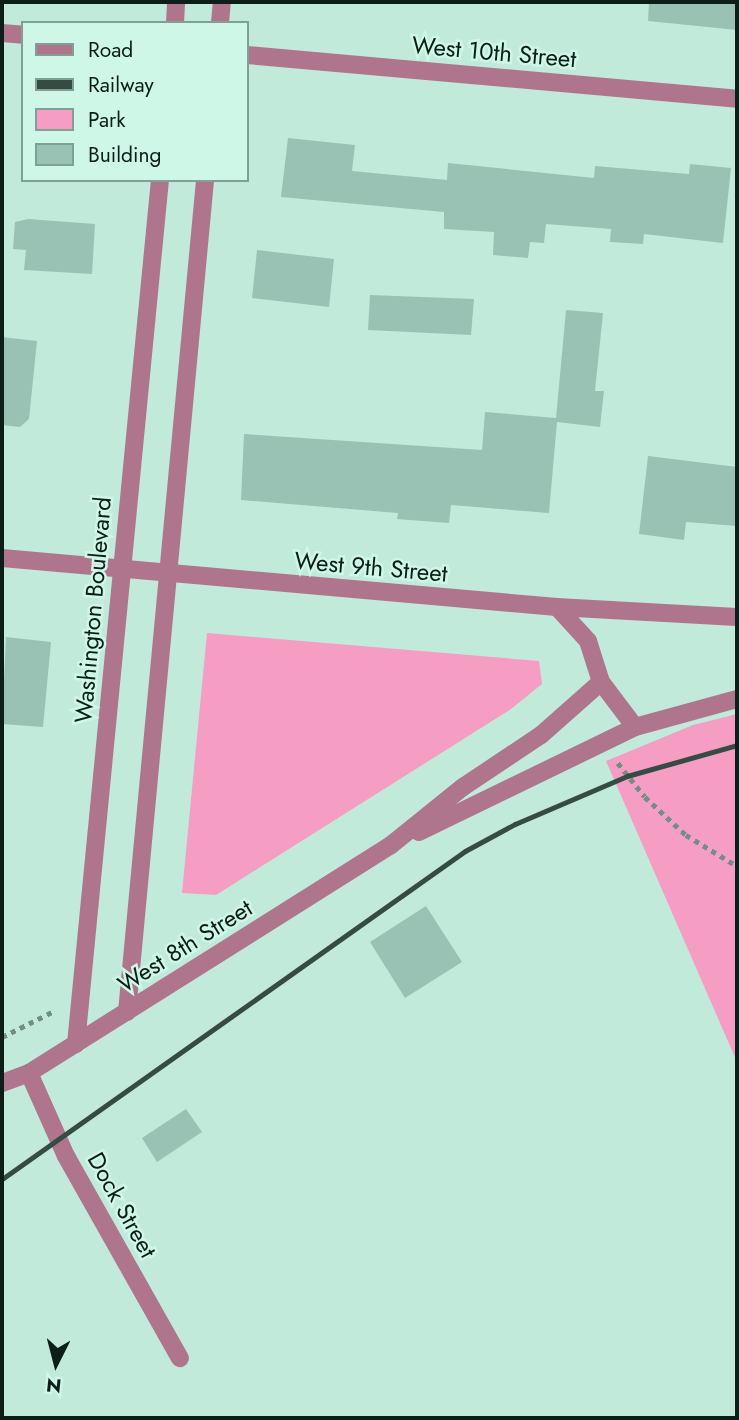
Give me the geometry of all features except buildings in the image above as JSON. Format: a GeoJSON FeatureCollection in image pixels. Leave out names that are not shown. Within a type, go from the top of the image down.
{"type":"FeatureCollection","features":[{"type":"Feature","properties":{"kind":"street"},"geometry":{"type":"LineString","coordinates":[[175,21],[176,2]]}},
{"type":"Feature","properties":{"kind":"street"},"geometry":{"type":"LineString","coordinates":[[220,21],[222,2]]}},
{"type":"Feature","properties":{"kind":"street"},"geometry":{"type":"LineString","coordinates":[[2,33],[21,35]]}},
{"type":"Feature","properties":{"kind":"street","name":"West 10th Street"},"geometry":{"type":"LineString","coordinates":[[248,55],[737,99]]}},
{"type":"Feature","properties":{"kind":"street","name":"Washington Boulevard"},"geometry":{"type":"LineString","coordinates":[[76,1044],[160,182]]}},
{"type":"Feature","properties":{"kind":"street"},"geometry":{"type":"LineString","coordinates":[[127,1012],[205,182]]}},
{"type":"Feature","properties":{"kind":"street","name":"West 9th Street"},"geometry":{"type":"LineString","coordinates":[[2,558],[557,607],[737,617]]}},
{"type":"Feature","properties":{"kind":"street"},"geometry":{"type":"LineString","coordinates":[[557,607],[588,641],[601,682],[635,727]]}},
{"type":"Feature","properties":{"kind":"street","name":"West 8th Street"},"geometry":{"type":"LineString","coordinates":[[391,845],[463,787],[541,735],[601,682]]}},
{"type":"Feature","properties":{"kind":"street","name":"West 8th Street"},"geometry":{"type":"LineString","coordinates":[[2,1083],[29,1073],[391,845],[635,727],[737,699]]}},
{"type":"Feature","properties":{"kind":"street","name":"Dock Street"},"geometry":{"type":"LineString","coordinates":[[29,1073],[66,1156],[180,1358]]}},
{"type":"Feature","properties":{"kind":"path"},"geometry":{"type":"LineString","coordinates":[[614,758],[645,797],[686,835],[737,866]]}},
{"type":"Feature","properties":{"kind":"path"},"geometry":{"type":"LineString","coordinates":[[2,1037],[82,996]]}},
{"type":"Feature","properties":{"kind":"green space"},"geometry":{"type":"Polygon","coordinates":[[[207,633],[539,661],[542,684],[511,709],[216,895],[182,893],[207,633]]]}},
{"type":"Feature","properties":{"kind":"green space"},"geometry":{"type":"Polygon","coordinates":[[[737,714],[737,1062],[606,761],[693,725],[737,714]]]}},
{"type":"Feature","properties":{"kind":"railway"},"geometry":{"type":"LineString","coordinates":[[2,1179],[465,851],[515,824],[627,776],[737,745]]}}]}
